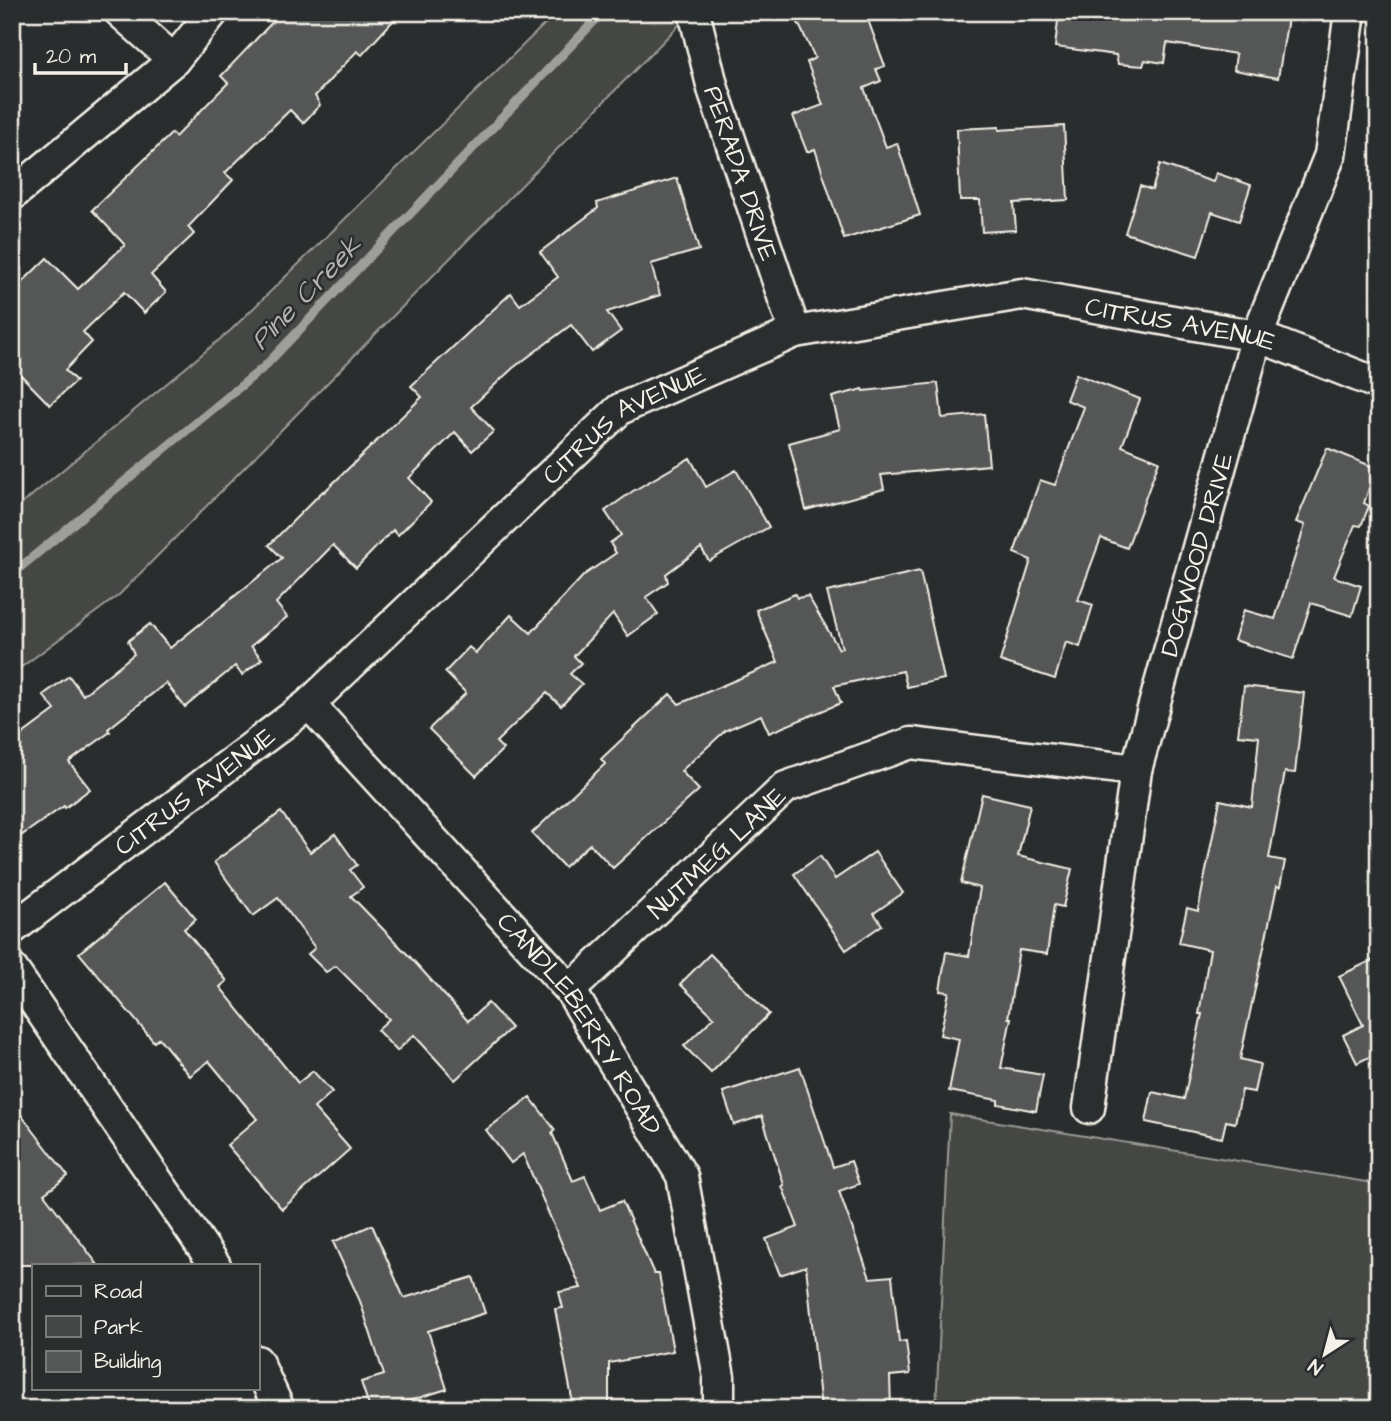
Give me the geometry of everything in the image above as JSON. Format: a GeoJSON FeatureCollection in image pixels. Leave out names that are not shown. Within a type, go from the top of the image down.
{"type":"FeatureCollection","features":[{"type":"Feature","properties":{"kind":"street"},"geometry":{"type":"LineString","coordinates":[[120,12],[174,60]]}},
{"type":"Feature","properties":{"kind":"street"},"geometry":{"type":"LineString","coordinates":[[12,195],[174,60],[213,12]]}},
{"type":"Feature","properties":{"kind":"street","name":"PERADA DRIVE"},"geometry":{"type":"LineString","coordinates":[[694,12],[713,89],[795,332]]}},
{"type":"Feature","properties":{"kind":"street","name":"DOGWOOD DRIVE"},"geometry":{"type":"LineString","coordinates":[[1089,1108],[1136,770],[1257,335],[1331,155],[1350,12]]}},
{"type":"Feature","properties":{"kind":"street","name":"CITRUS AVENUE"},"geometry":{"type":"LineString","coordinates":[[12,929],[309,704],[621,409],[795,332],[1023,294],[1257,335],[1379,384]]}},
{"type":"Feature","properties":{"kind":"street","name":"CANDLEBERRY ROAD"},"geometry":{"type":"LineString","coordinates":[[309,704],[570,990],[682,1176],[719,1377],[719,1409]]}},
{"type":"Feature","properties":{"kind":"street","name":"NUTMEG LANE"},"geometry":{"type":"LineString","coordinates":[[570,990],[786,787],[911,743],[1136,770]]}},
{"type":"Feature","properties":{"kind":"street"},"geometry":{"type":"LineString","coordinates":[[12,969],[214,1264]]}},
{"type":"Feature","properties":{"kind":"street"},"geometry":{"type":"LineString","coordinates":[[259,1365],[279,1409]]}},
{"type":"Feature","properties":{"kind":"green space"},"geometry":{"type":"Polygon","coordinates":[[[557,12],[692,12],[119,595],[12,674],[12,512],[231,330],[557,12]]]}},
{"type":"Feature","properties":{"kind":"green space"},"geometry":{"type":"Polygon","coordinates":[[[950,1114],[1379,1184],[1379,1409],[936,1409],[950,1114]]]}},
{"type":"Feature","properties":{"kind":"building"},"geometry":{"type":"Polygon","coordinates":[[[282,12],[401,12],[362,55],[357,51],[315,96],[320,105],[303,123],[290,110],[225,173],[233,180],[188,227],[194,234],[151,275],[166,292],[144,313],[124,292],[83,332],[92,342],[65,370],[76,381],[50,405],[12,366],[12,292],[47,258],[78,289],[125,245],[92,210],[172,133],[175,137],[228,83],[221,76],[282,12]]]}},
{"type":"Feature","properties":{"kind":"building"},"geometry":{"type":"Polygon","coordinates":[[[793,12],[865,12],[885,66],[876,69],[881,81],[864,88],[886,147],[897,143],[920,215],[844,239],[815,149],[807,152],[793,116],[823,105],[807,62],[815,58],[793,12]]]}},
{"type":"Feature","properties":{"kind":"building"},"geometry":{"type":"Polygon","coordinates":[[[1059,12],[1289,12],[1278,78],[1234,70],[1236,54],[1167,43],[1164,63],[1145,60],[1143,66],[1118,64],[1116,55],[1055,47],[1059,12]]]}},
{"type":"Feature","properties":{"kind":"building"},"geometry":{"type":"Polygon","coordinates":[[[1064,126],[1068,200],[1014,203],[1016,230],[982,232],[980,200],[960,200],[957,129],[999,127],[999,130],[1064,126]]]}},
{"type":"Feature","properties":{"kind":"building"},"geometry":{"type":"Polygon","coordinates":[[[1160,164],[1213,182],[1216,173],[1251,185],[1239,221],[1212,212],[1198,256],[1125,233],[1140,186],[1152,190],[1160,164]]]}},
{"type":"Feature","properties":{"kind":"building"},"geometry":{"type":"Polygon","coordinates":[[[677,178],[699,250],[651,264],[660,295],[607,312],[621,331],[592,352],[571,325],[513,368],[471,407],[494,431],[472,451],[455,432],[409,478],[431,502],[398,535],[393,530],[356,568],[333,545],[276,603],[287,617],[251,646],[262,659],[242,675],[235,666],[185,707],[166,683],[108,729],[110,732],[69,762],[90,789],[12,842],[12,742],[55,710],[43,695],[69,676],[83,695],[134,654],[128,641],[150,624],[170,648],[282,558],[269,545],[422,397],[411,386],[511,293],[520,305],[558,277],[540,252],[598,208],[597,203],[677,178]]]}},
{"type":"Feature","properties":{"kind":"building"},"geometry":{"type":"Polygon","coordinates":[[[1076,374],[1140,399],[1122,446],[1159,461],[1127,548],[1101,538],[1078,600],[1093,605],[1080,647],[1066,642],[1055,679],[1000,661],[1031,560],[1014,553],[1040,480],[1055,485],[1084,407],[1066,400],[1076,374]]]}},
{"type":"Feature","properties":{"kind":"building"},"geometry":{"type":"Polygon","coordinates":[[[938,383],[942,418],[984,414],[989,465],[881,475],[884,489],[806,510],[789,443],[840,429],[832,397],[863,389],[938,383]]]}},
{"type":"Feature","properties":{"kind":"building"},"geometry":{"type":"Polygon","coordinates":[[[1327,448],[1376,468],[1364,503],[1369,506],[1361,526],[1355,525],[1334,577],[1361,586],[1352,616],[1311,603],[1293,659],[1234,640],[1244,610],[1275,619],[1305,525],[1296,522],[1327,448]]]}},
{"type":"Feature","properties":{"kind":"building"},"geometry":{"type":"Polygon","coordinates":[[[690,458],[706,487],[736,470],[769,527],[709,561],[701,548],[666,574],[668,582],[646,597],[658,614],[628,636],[613,614],[574,656],[581,663],[570,674],[582,684],[561,706],[547,693],[496,742],[503,749],[476,776],[429,729],[466,693],[445,672],[469,647],[476,653],[511,615],[531,633],[584,575],[616,553],[610,543],[621,535],[605,511],[633,491],[690,458]]]}},
{"type":"Feature","properties":{"kind":"building"},"geometry":{"type":"Polygon","coordinates":[[[920,571],[944,679],[907,687],[903,671],[834,686],[841,703],[769,733],[761,715],[726,730],[681,771],[699,790],[613,868],[590,844],[564,867],[532,833],[605,764],[601,759],[670,694],[679,704],[778,662],[756,610],[795,594],[797,598],[808,596],[839,649],[842,648],[827,592],[920,571]]]}},
{"type":"Feature","properties":{"kind":"building"},"geometry":{"type":"Polygon","coordinates":[[[1244,686],[1304,693],[1295,773],[1285,772],[1269,858],[1285,861],[1280,887],[1277,886],[1240,1059],[1260,1064],[1254,1092],[1242,1090],[1235,1123],[1226,1121],[1222,1138],[1146,1122],[1152,1092],[1184,1099],[1202,1014],[1199,1014],[1210,950],[1179,943],[1187,908],[1198,911],[1220,800],[1252,807],[1259,737],[1238,735],[1244,686]]]}},
{"type":"Feature","properties":{"kind":"building"},"geometry":{"type":"Polygon","coordinates":[[[982,794],[1030,805],[1018,856],[1072,869],[1063,907],[1054,905],[1047,954],[1019,950],[1008,1018],[1011,1018],[1001,1068],[1043,1075],[1036,1111],[998,1104],[998,1100],[949,1091],[959,1039],[940,1035],[949,992],[940,991],[946,952],[969,956],[980,888],[961,883],[982,794]]]}},
{"type":"Feature","properties":{"kind":"building"},"geometry":{"type":"Polygon","coordinates":[[[281,812],[310,852],[335,834],[357,865],[350,870],[363,887],[351,896],[468,1021],[488,1003],[511,1028],[455,1080],[414,1035],[397,1051],[377,1030],[389,1019],[336,966],[326,972],[308,954],[315,948],[278,898],[253,916],[214,862],[281,812]]]}},
{"type":"Feature","properties":{"kind":"building"},"geometry":{"type":"Polygon","coordinates":[[[875,852],[903,893],[874,913],[882,925],[846,950],[794,874],[820,856],[835,879],[875,852]]]}},
{"type":"Feature","properties":{"kind":"building"},"geometry":{"type":"Polygon","coordinates":[[[165,882],[196,919],[184,929],[227,981],[220,987],[298,1083],[313,1071],[332,1092],[314,1108],[350,1149],[282,1209],[227,1145],[257,1119],[209,1061],[190,1076],[159,1038],[154,1042],[79,953],[165,882]]]}},
{"type":"Feature","properties":{"kind":"building"},"geometry":{"type":"Polygon","coordinates":[[[710,954],[769,1014],[711,1073],[684,1046],[714,1017],[680,984],[710,954]]]}},
{"type":"Feature","properties":{"kind":"building"},"geometry":{"type":"Polygon","coordinates":[[[1379,957],[1379,1056],[1377,1053],[1357,1063],[1343,1035],[1363,1025],[1339,976],[1379,957]]]}},
{"type":"Feature","properties":{"kind":"building"},"geometry":{"type":"Polygon","coordinates":[[[800,1067],[833,1167],[851,1161],[859,1184],[839,1191],[870,1278],[892,1276],[899,1342],[906,1341],[910,1374],[890,1376],[891,1409],[821,1409],[806,1266],[780,1275],[766,1239],[798,1227],[782,1186],[784,1185],[762,1116],[734,1125],[723,1092],[800,1067]]]}},
{"type":"Feature","properties":{"kind":"building"},"geometry":{"type":"Polygon","coordinates":[[[530,1097],[555,1130],[552,1133],[573,1181],[585,1176],[600,1210],[622,1201],[654,1274],[659,1274],[673,1351],[609,1363],[609,1409],[574,1409],[555,1309],[563,1308],[559,1292],[581,1288],[523,1154],[511,1163],[486,1130],[530,1097]]]}},
{"type":"Feature","properties":{"kind":"building"},"geometry":{"type":"Polygon","coordinates":[[[12,1103],[68,1176],[44,1194],[97,1264],[12,1265],[12,1103]]]}},
{"type":"Feature","properties":{"kind":"building"},"geometry":{"type":"Polygon","coordinates":[[[372,1225],[404,1298],[473,1277],[485,1313],[428,1331],[447,1389],[383,1409],[370,1409],[361,1382],[384,1375],[360,1301],[333,1242],[372,1225]]]}},
{"type":"Feature","properties":{"kind":"waterway","name":"Pine Creek"},"geometry":{"type":"LineString","coordinates":[[12,574],[264,367],[603,12]]}}]}
